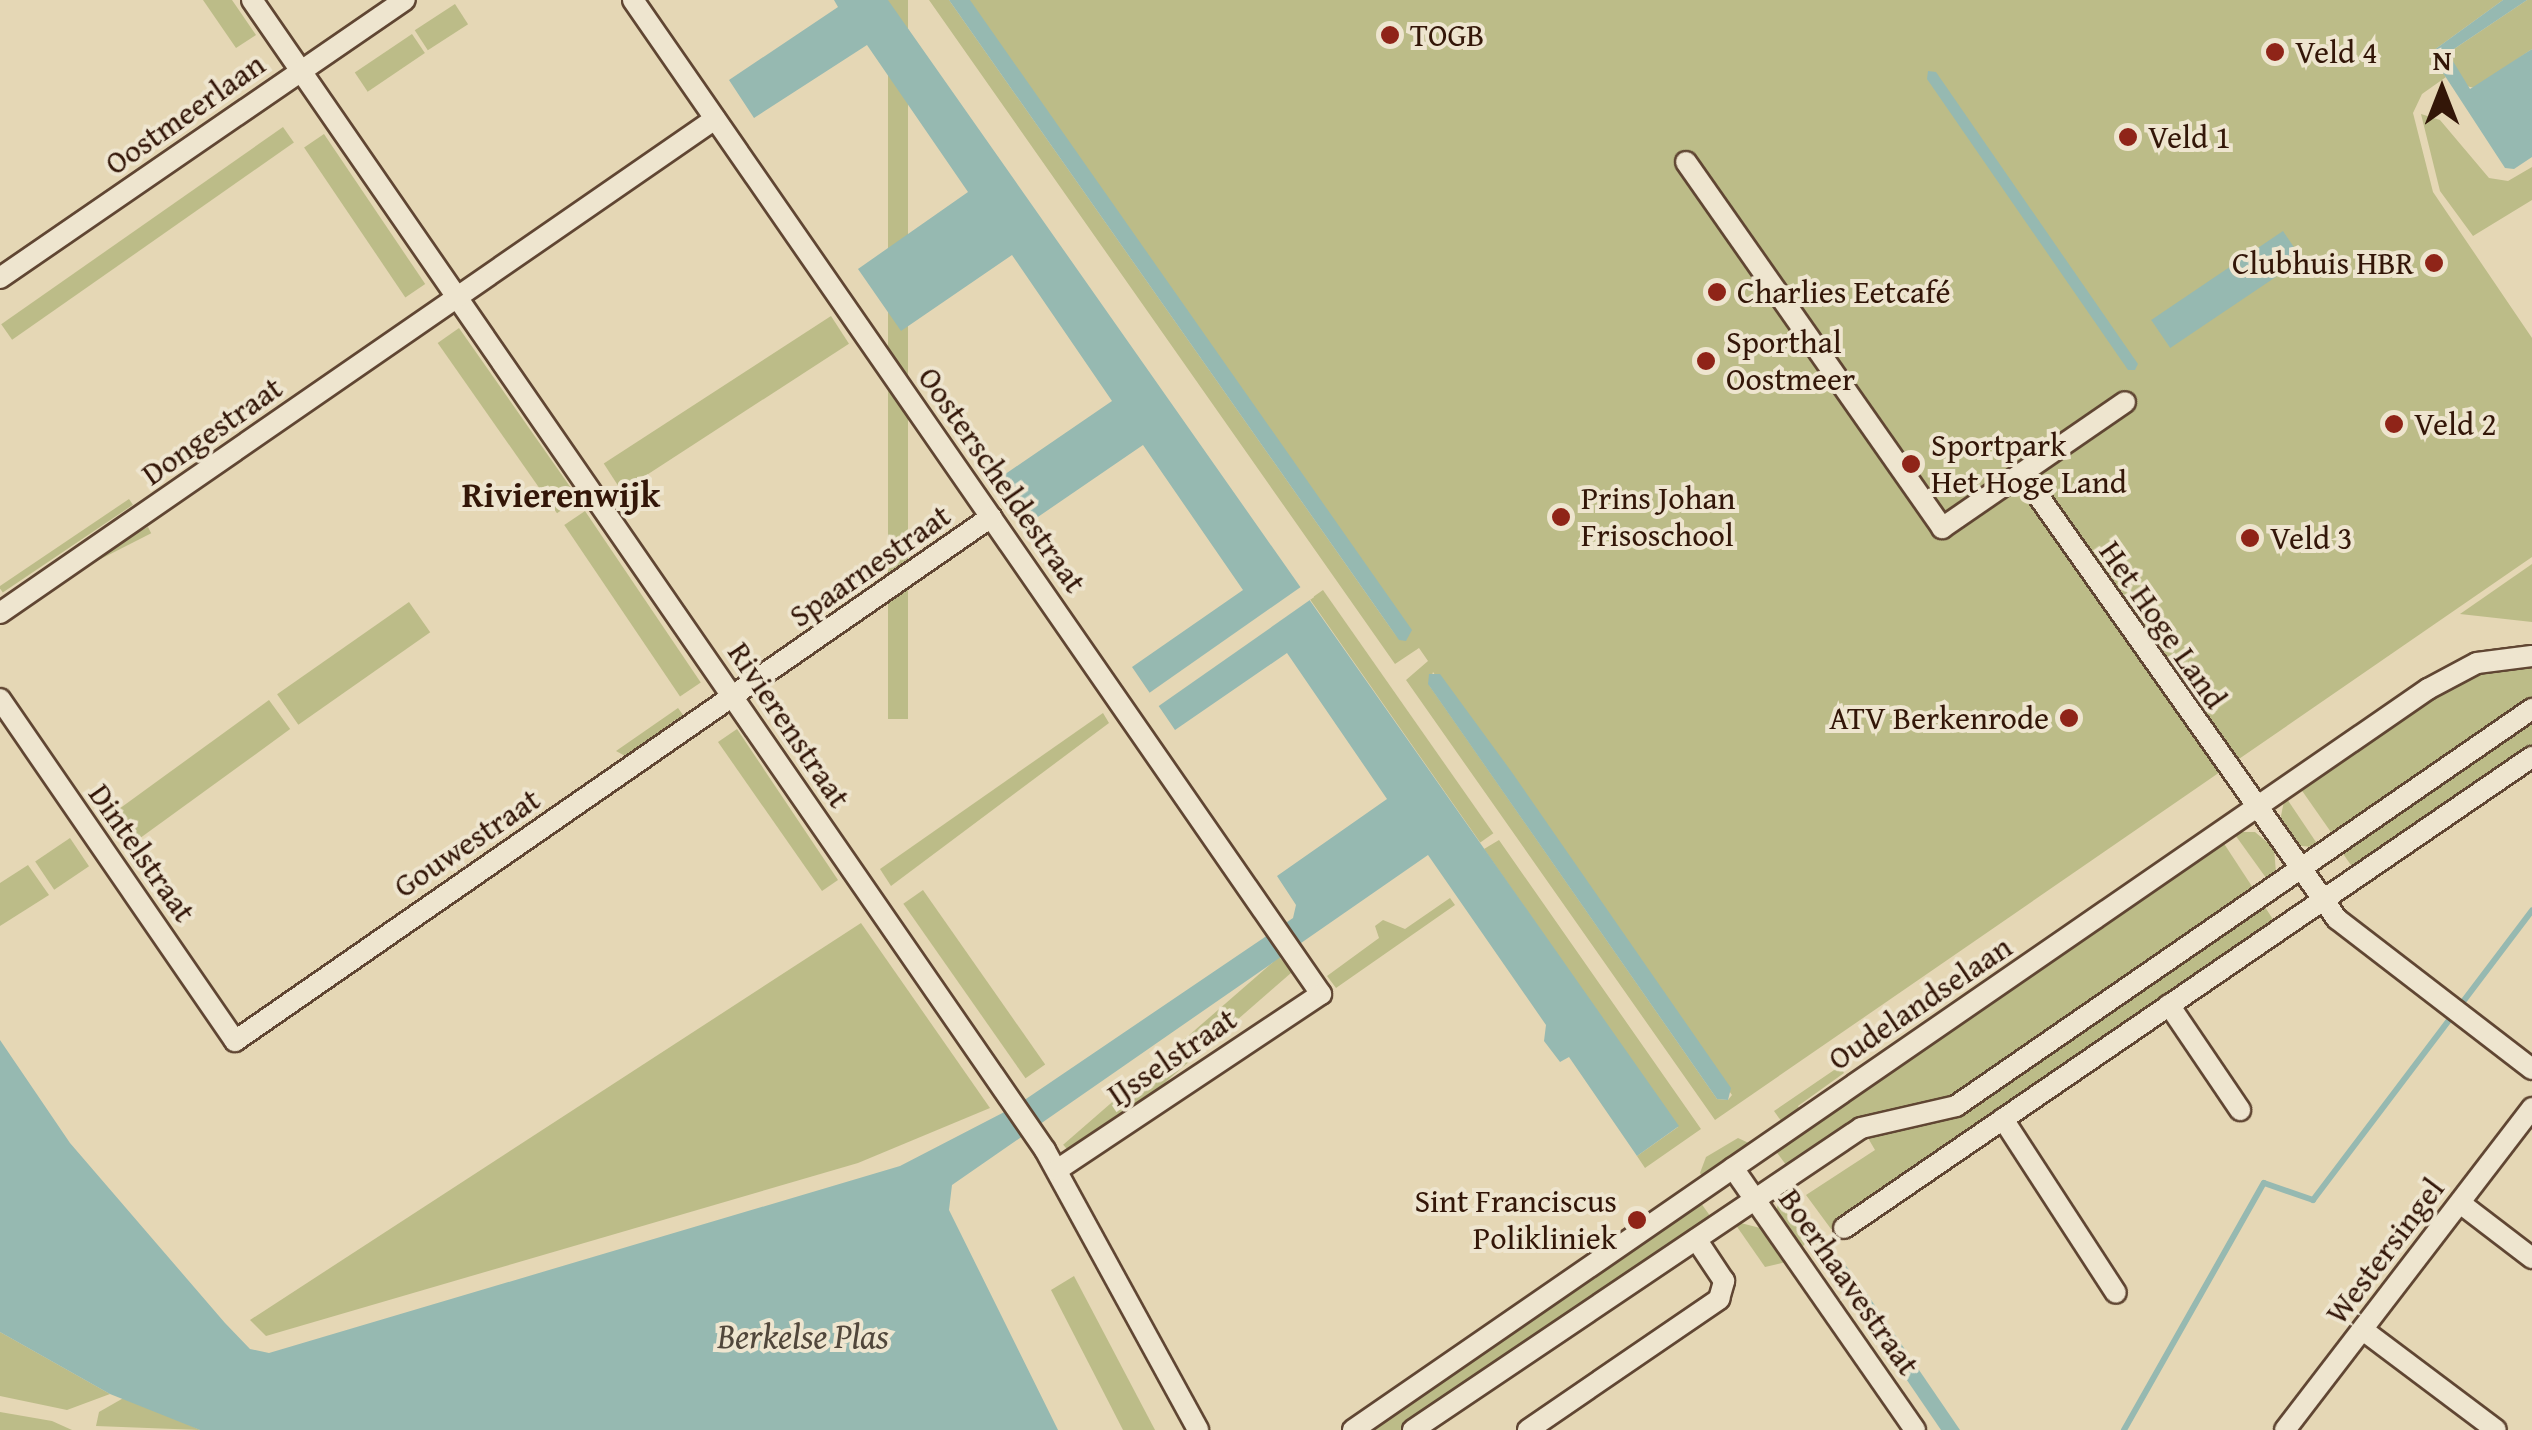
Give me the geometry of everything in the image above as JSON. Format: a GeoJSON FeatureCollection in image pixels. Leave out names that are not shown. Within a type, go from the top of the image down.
{"type":"FeatureCollection","features":[{"type":"Feature","properties":{"kind":"street","name":"Rivierenstraat"},"geometry":{"type":"LineString","coordinates":[[252,0],[1031,1130],[1057,1170],[1198,1430]]}},
{"type":"Feature","properties":{"kind":"street","name":"Oostmeerlaan"},"geometry":{"type":"LineString","coordinates":[[0,278],[404,0]]}},
{"type":"Feature","properties":{"kind":"street","name":"Oosterscheldestraat"},"geometry":{"type":"LineString","coordinates":[[633,0],[1321,994]]}},
{"type":"Feature","properties":{"kind":"street","name":"Dongestraat"},"geometry":{"type":"LineString","coordinates":[[0,613],[715,119]]}},
{"type":"Feature","properties":{"kind":"street"},"geometry":{"type":"LineString","coordinates":[[1686,162],[1942,528],[2125,402]]}},
{"type":"Feature","properties":{"kind":"street","name":"Het Hoge Land"},"geometry":{"type":"LineString","coordinates":[[2022,473],[2256,809],[2338,919],[2532,1069]]}},
{"type":"Feature","properties":{"kind":"street","name":"Spaarnestraat"},"geometry":{"type":"LineString","coordinates":[[733,696],[991,517]]}},
{"type":"Feature","properties":{"kind":"street","name":"Oudelandselaan"},"geometry":{"type":"LineString","coordinates":[[1353,1430],[2451,675],[2476,663],[2532,656]]}},
{"type":"Feature","properties":{"kind":"street","name":"Gouwestraat"},"geometry":{"type":"LineString","coordinates":[[235,1042],[733,696]]}},
{"type":"Feature","properties":{"kind":"street","name":"Dintelstraat"},"geometry":{"type":"LineString","coordinates":[[0,699],[235,1042]]}},
{"type":"Feature","properties":{"kind":"street"},"geometry":{"type":"LineString","coordinates":[[1413,1430],[1860,1128],[1956,1106],[2532,710]]}},
{"type":"Feature","properties":{"kind":"street"},"geometry":{"type":"LineString","coordinates":[[1844,1228],[2532,756]]}},
{"type":"Feature","properties":{"kind":"street","name":"IJsselstraat"},"geometry":{"type":"LineString","coordinates":[[1057,1170],[1321,994]]}},
{"type":"Feature","properties":{"kind":"street"},"geometry":{"type":"LineString","coordinates":[[2169,1005],[2240,1110]]}},
{"type":"Feature","properties":{"kind":"street","name":"Westersingel"},"geometry":{"type":"LineString","coordinates":[[2285,1430],[2532,1108]]}},
{"type":"Feature","properties":{"kind":"street"},"geometry":{"type":"LineString","coordinates":[[2002,1119],[2116,1293]]}},
{"type":"Feature","properties":{"kind":"street","name":"Boerhaavestraat"},"geometry":{"type":"LineString","coordinates":[[1734,1168],[1915,1430]]}},
{"type":"Feature","properties":{"kind":"street"},"geometry":{"type":"LineString","coordinates":[[2460,1203],[2532,1258]]}},
{"type":"Feature","properties":{"kind":"street"},"geometry":{"type":"LineString","coordinates":[[1528,1430],[1719,1299],[1724,1281],[1696,1239]]}},
{"type":"Feature","properties":{"kind":"street"},"geometry":{"type":"LineString","coordinates":[[2363,1330],[2496,1430]]}},
{"type":"Feature","properties":{"kind":"green space"},"geometry":{"type":"Polygon","coordinates":[[[203,0],[232,0],[256,35],[236,48],[203,0]]]}},
{"type":"Feature","properties":{"kind":"green space"},"geometry":{"type":"Polygon","coordinates":[[[888,0],[908,0],[908,719],[888,719],[888,0]]]}},
{"type":"Feature","properties":{"kind":"green space","name":"Sportpark Het Hoge Land"},"geometry":{"type":"Polygon","coordinates":[[[929,0],[949,0],[1399,640],[965,0],[2503,0],[2430,53],[2446,77],[2422,94],[2413,113],[2433,192],[2532,338],[2532,557],[1715,1120],[1406,680],[1428,661],[1419,648],[1395,664],[929,0]],[[1433,672],[1429,685],[1717,1099],[1728,1100],[1732,1095],[1433,672]]]}},
{"type":"Feature","properties":{"kind":"green space"},"geometry":{"type":"Polygon","coordinates":[[[2532,0],[2532,49],[2475,88],[2466,86],[2448,53],[2532,0]]]}},
{"type":"Feature","properties":{"kind":"green space"},"geometry":{"type":"Polygon","coordinates":[[[455,4],[468,24],[428,50],[415,30],[455,4]]]}},
{"type":"Feature","properties":{"kind":"green space"},"geometry":{"type":"Polygon","coordinates":[[[412,34],[425,53],[368,92],[355,73],[412,34]]]}},
{"type":"Feature","properties":{"kind":"green space"},"geometry":{"type":"Polygon","coordinates":[[[2421,114],[2440,120],[2489,178],[2508,181],[2532,167],[2532,200],[2473,236],[2440,191],[2421,114]]]}},
{"type":"Feature","properties":{"kind":"green space"},"geometry":{"type":"Polygon","coordinates":[[[283,127],[294,143],[12,340],[1,324],[283,127]]]}},
{"type":"Feature","properties":{"kind":"green space"},"geometry":{"type":"Polygon","coordinates":[[[324,134],[425,284],[405,297],[304,147],[324,134]]]}},
{"type":"Feature","properties":{"kind":"green space"},"geometry":{"type":"Polygon","coordinates":[[[831,316],[849,344],[622,491],[604,464],[831,316]]]}},
{"type":"Feature","properties":{"kind":"green space"},"geometry":{"type":"Polygon","coordinates":[[[459,328],[578,498],[557,513],[438,343],[459,328]]]}},
{"type":"Feature","properties":{"kind":"green space"},"geometry":{"type":"Polygon","coordinates":[[[129,499],[133,505],[3,593],[0,586],[129,499]]]}},
{"type":"Feature","properties":{"kind":"green space"},"geometry":{"type":"Polygon","coordinates":[[[585,511],[701,683],[680,697],[564,525],[585,511]]]}},
{"type":"Feature","properties":{"kind":"green space"},"geometry":{"type":"Polygon","coordinates":[[[148,527],[151,533],[0,610],[0,602],[148,527]]]}},
{"type":"Feature","properties":{"kind":"green space"},"geometry":{"type":"Polygon","coordinates":[[[2532,564],[2532,622],[2460,614],[2532,564]]]}},
{"type":"Feature","properties":{"kind":"green space"},"geometry":{"type":"Polygon","coordinates":[[[1323,590],[1493,833],[1480,842],[1310,599],[1323,590]]]}},
{"type":"Feature","properties":{"kind":"green space"},"geometry":{"type":"Polygon","coordinates":[[[409,602],[430,632],[298,725],[277,694],[409,602]]]}},
{"type":"Feature","properties":{"kind":"green space"},"geometry":{"type":"Polygon","coordinates":[[[2532,660],[2532,703],[2333,835],[2298,785],[2464,674],[2532,660]]]}},
{"type":"Feature","properties":{"kind":"green space"},"geometry":{"type":"Polygon","coordinates":[[[269,700],[290,729],[127,848],[106,819],[269,700]]]}},
{"type":"Feature","properties":{"kind":"green space"},"geometry":{"type":"Polygon","coordinates":[[[678,708],[686,719],[679,724],[675,720],[627,757],[616,751],[678,708]]]}},
{"type":"Feature","properties":{"kind":"green space"},"geometry":{"type":"Polygon","coordinates":[[[1103,713],[1109,723],[891,886],[880,869],[1103,713]]]}},
{"type":"Feature","properties":{"kind":"green space"},"geometry":{"type":"Polygon","coordinates":[[[2532,718],[2532,745],[2353,868],[2339,848],[2532,718]]]}},
{"type":"Feature","properties":{"kind":"green space"},"geometry":{"type":"Polygon","coordinates":[[[737,729],[838,880],[822,891],[718,742],[737,729]]]}},
{"type":"Feature","properties":{"kind":"green space"},"geometry":{"type":"Polygon","coordinates":[[[2285,796],[2320,848],[2294,845],[2279,826],[2285,796]]]}},
{"type":"Feature","properties":{"kind":"green space"},"geometry":{"type":"Polygon","coordinates":[[[2233,832],[2255,832],[2274,848],[2276,873],[2269,882],[2233,832]]]}},
{"type":"Feature","properties":{"kind":"green space"},"geometry":{"type":"Polygon","coordinates":[[[70,838],[89,866],[54,890],[35,861],[70,838]]]}},
{"type":"Feature","properties":{"kind":"green space"},"geometry":{"type":"Polygon","coordinates":[[[2221,839],[2255,891],[1956,1098],[1789,1169],[1772,1146],[2221,839]]]}},
{"type":"Feature","properties":{"kind":"green space"},"geometry":{"type":"Polygon","coordinates":[[[1499,840],[1701,1129],[1645,1168],[1637,1156],[1678,1127],[1484,849],[1499,840]]]}},
{"type":"Feature","properties":{"kind":"green space"},"geometry":{"type":"Polygon","coordinates":[[[28,865],[49,895],[0,926],[0,883],[28,865]]]}},
{"type":"Feature","properties":{"kind":"green space"},"geometry":{"type":"Polygon","coordinates":[[[923,890],[1045,1064],[1026,1078],[903,904],[923,890]]]}},
{"type":"Feature","properties":{"kind":"green space"},"geometry":{"type":"Polygon","coordinates":[[[1450,898],[1455,905],[1336,988],[1327,976],[1379,938],[1375,926],[1383,920],[1405,929],[1450,898]]]}},
{"type":"Feature","properties":{"kind":"green space"},"geometry":{"type":"Polygon","coordinates":[[[2263,904],[2276,924],[1831,1229],[1806,1195],[1875,1150],[1868,1138],[1950,1117],[2263,904]]]}},
{"type":"Feature","properties":{"kind":"green space"},"geometry":{"type":"Polygon","coordinates":[[[861,923],[990,1108],[858,1163],[266,1336],[250,1320],[861,923]]]}},
{"type":"Feature","properties":{"kind":"green space"},"geometry":{"type":"Polygon","coordinates":[[[1279,957],[1292,972],[1076,1160],[1063,1145],[1279,957]]]}},
{"type":"Feature","properties":{"kind":"green space"},"geometry":{"type":"Polygon","coordinates":[[[1840,1066],[1844,1073],[1798,1106],[1802,1114],[1784,1125],[1774,1111],[1840,1066]]]}},
{"type":"Feature","properties":{"kind":"green space"},"geometry":{"type":"Polygon","coordinates":[[[1738,1138],[1755,1146],[1705,1181],[1700,1173],[1706,1157],[1738,1138]]]}},
{"type":"Feature","properties":{"kind":"green space"},"geometry":{"type":"Polygon","coordinates":[[[1784,1188],[1815,1231],[1800,1250],[1775,1213],[1784,1188]]]}},
{"type":"Feature","properties":{"kind":"green space"},"geometry":{"type":"Polygon","coordinates":[[[1698,1199],[1713,1220],[1403,1430],[1364,1430],[1698,1199]]]}},
{"type":"Feature","properties":{"kind":"green space"},"geometry":{"type":"Polygon","coordinates":[[[1733,1221],[1764,1229],[1786,1262],[1765,1267],[1733,1221]]]}},
{"type":"Feature","properties":{"kind":"green space"},"geometry":{"type":"Polygon","coordinates":[[[1074,1276],[1155,1430],[1123,1430],[1051,1290],[1074,1276]]]}},
{"type":"Feature","properties":{"kind":"green space"},"geometry":{"type":"Polygon","coordinates":[[[0,1332],[110,1394],[67,1410],[0,1396],[0,1332]]]}},
{"type":"Feature","properties":{"kind":"green space"},"geometry":{"type":"Polygon","coordinates":[[[127,1396],[200,1430],[96,1426],[99,1412],[127,1396]]]}},
{"type":"Feature","properties":{"kind":"green space"},"geometry":{"type":"Polygon","coordinates":[[[0,1412],[52,1421],[72,1430],[0,1430],[0,1412]]]}},
{"type":"Feature","properties":{"kind":"water","name":"Berkelse Plas"},"geometry":{"type":"Polygon","coordinates":[[[834,0],[888,0],[1679,1126],[1637,1156],[1569,1057],[1560,1062],[1544,1041],[1546,1025],[1428,855],[952,1185],[949,1210],[1058,1430],[200,1430],[110,1394],[0,1332],[0,1040],[70,1143],[225,1323],[250,1349],[269,1353],[900,1166],[1014,1107],[1293,918],[1296,905],[1277,876],[1387,799],[1287,653],[1175,730],[1132,667],[1243,590],[1143,445],[1032,521],[1001,477],[1112,401],[1012,255],[901,331],[858,269],[968,192],[867,45],[754,118],[729,80],[838,7],[834,0]]]}},
{"type":"Feature","properties":{"kind":"water"},"geometry":{"type":"Polygon","coordinates":[[[949,0],[970,0],[1412,630],[1406,641],[1399,640],[949,0]]]}},
{"type":"Feature","properties":{"kind":"water"},"geometry":{"type":"Polygon","coordinates":[[[2503,0],[2527,0],[2448,53],[2470,89],[2532,49],[2532,157],[2514,169],[2505,168],[2430,53],[2503,0]]]}},
{"type":"Feature","properties":{"kind":"water"},"geometry":{"type":"Polygon","coordinates":[[[1928,71],[1936,72],[2138,364],[2135,370],[2128,370],[1927,79],[1928,71]]]}},
{"type":"Feature","properties":{"kind":"water"},"geometry":{"type":"Polygon","coordinates":[[[2283,231],[2302,259],[2170,348],[2151,320],[2283,231]]]}},
{"type":"Feature","properties":{"kind":"water"},"geometry":{"type":"Polygon","coordinates":[[[1429,674],[1440,674],[1511,771],[1731,1088],[1728,1100],[1717,1099],[1428,684],[1429,674]]]}},
{"type":"Feature","properties":{"kind":"water"},"geometry":{"type":"Polygon","coordinates":[[[1840,1258],[1960,1430],[1941,1430],[1842,1285],[1840,1258]]]}},
{"type":"Feature","properties":{"kind":"pier"},"geometry":{"type":"Polygon","coordinates":[[[1305,584],[1314,597],[1154,709],[1145,696],[1305,584]]]}},
{"type":"Feature","properties":{"kind":"waterway"},"geometry":{"type":"LineString","coordinates":[[2124,1430],[2264,1183],[2313,1200],[2532,910]]}},
{"type":"Feature","properties":{"kind":"place","name":"TOGB"},"geometry":{"type":"Point","coordinates":[1390,35]}},
{"type":"Feature","properties":{"kind":"place","name":"Veld 4"},"geometry":{"type":"Point","coordinates":[2275,52]}},
{"type":"Feature","properties":{"kind":"place","name":"Veld 1"},"geometry":{"type":"Point","coordinates":[2128,137]}},
{"type":"Feature","properties":{"kind":"place","name":"Clubhuis HBR"},"geometry":{"type":"Point","coordinates":[2434,263]}},
{"type":"Feature","properties":{"kind":"place","name":"Charlies Eetcafé"},"geometry":{"type":"Point","coordinates":[1717,292]}},
{"type":"Feature","properties":{"kind":"place","name":"Sporthal Oostmeer"},"geometry":{"type":"Point","coordinates":[1706,361]}},
{"type":"Feature","properties":{"kind":"place","name":"Veld 2"},"geometry":{"type":"Point","coordinates":[2394,424]}},
{"type":"Feature","properties":{"kind":"place","name":"Sportpark Het Hoge Land"},"geometry":{"type":"Point","coordinates":[1911,464]}},
{"type":"Feature","properties":{"kind":"place","name":"Prins Johan Frisoschool"},"geometry":{"type":"Point","coordinates":[1561,517]}},
{"type":"Feature","properties":{"kind":"place","name":"Veld 3"},"geometry":{"type":"Point","coordinates":[2250,538]}},
{"type":"Feature","properties":{"kind":"place","name":"ATV Berkenrode"},"geometry":{"type":"Point","coordinates":[2069,718]}},
{"type":"Feature","properties":{"kind":"place","name":"Sint Franciscus Polikliniek"},"geometry":{"type":"Point","coordinates":[1637,1220]}},
{"type":"Feature","properties":{"kind":"district","name":"Rivierenwijk"},"geometry":{"type":"Point","coordinates":[561,495]}}]}
